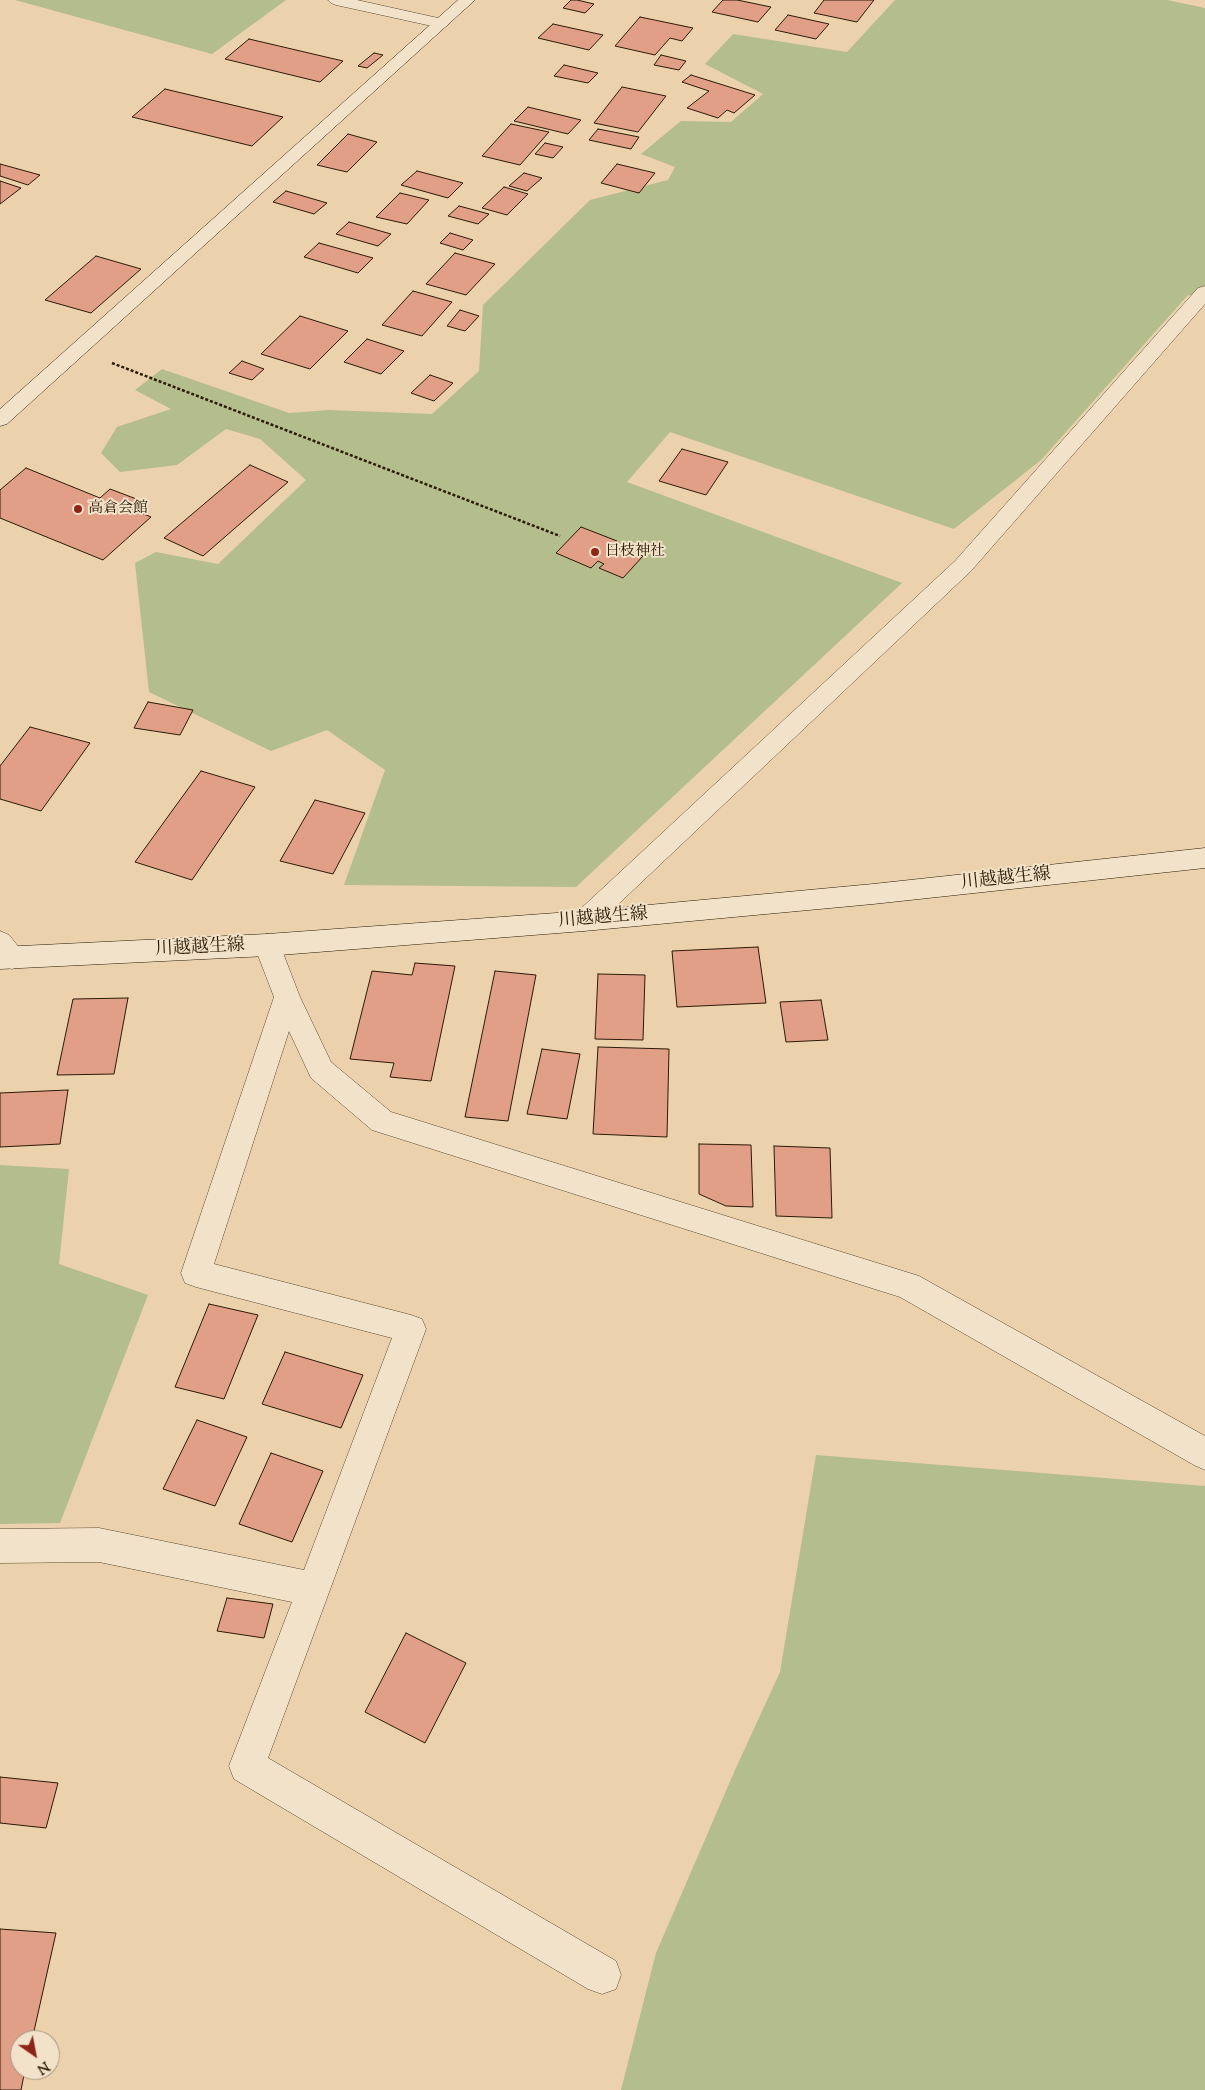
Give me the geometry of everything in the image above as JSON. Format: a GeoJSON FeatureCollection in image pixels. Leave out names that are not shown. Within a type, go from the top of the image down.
{"type":"FeatureCollection","features":[{"type":"Feature","properties":{"kind":"street"},"geometry":{"type":"LineString","coordinates":[[336,0],[441,24]]}},
{"type":"Feature","properties":{"kind":"street"},"geometry":{"type":"LineString","coordinates":[[0,420],[467,0]]}},
{"type":"Feature","properties":{"kind":"street"},"geometry":{"type":"LineString","coordinates":[[584,921],[963,566],[1205,292]]}},
{"type":"Feature","properties":{"kind":"street","name":"川越越生線"},"geometry":{"type":"LineString","coordinates":[[4,953],[267,946],[584,921],[873,894],[1205,858]]}},
{"type":"Feature","properties":{"kind":"street"},"geometry":{"type":"LineString","coordinates":[[267,946],[287,997],[321,1070],[382,1121],[908,1286],[1205,1454]]}},
{"type":"Feature","properties":{"kind":"street"},"geometry":{"type":"LineString","coordinates":[[287,997],[196,1273],[411,1329],[247,1766],[602,1975]]}},
{"type":"Feature","properties":{"kind":"street"},"geometry":{"type":"LineString","coordinates":[[0,1546],[99,1545],[312,1589]]}},
{"type":"Feature","properties":{"kind":"path"},"geometry":{"type":"LineString","coordinates":[[78,350],[560,536]]}},
{"type":"Feature","properties":{"kind":"green space"},"geometry":{"type":"Polygon","coordinates":[[[15,0],[286,0],[212,54],[15,0]]]}},
{"type":"Feature","properties":{"kind":"green space"},"geometry":{"type":"Polygon","coordinates":[[[895,0],[1167,0],[1205,8],[1205,299],[1188,295],[1041,460],[954,529],[670,432],[627,482],[902,583],[576,887],[344,885],[385,770],[327,730],[271,751],[149,692],[135,563],[156,552],[218,564],[306,480],[260,439],[226,429],[177,465],[120,472],[101,453],[117,427],[171,409],[135,390],[162,369],[289,413],[329,410],[432,414],[479,371],[483,305],[590,200],[668,180],[675,167],[641,154],[681,121],[731,122],[763,94],[705,64],[733,34],[847,52],[895,0]]]}},
{"type":"Feature","properties":{"kind":"green space"},"geometry":{"type":"Polygon","coordinates":[[[0,1165],[69,1169],[59,1264],[148,1295],[60,1523],[0,1524],[0,1165]]]}},
{"type":"Feature","properties":{"kind":"green space"},"geometry":{"type":"Polygon","coordinates":[[[816,1455],[1205,1486],[1205,2090],[621,2090],[656,1953],[735,1770],[780,1672],[816,1455]]]}},
{"type":"Feature","properties":{"kind":"building"},"geometry":{"type":"Polygon","coordinates":[[[571,0],[594,4],[585,13],[563,8],[571,0]]]}},
{"type":"Feature","properties":{"kind":"building"},"geometry":{"type":"Polygon","coordinates":[[[723,0],[737,0],[771,7],[758,22],[712,12],[723,0]]]}},
{"type":"Feature","properties":{"kind":"building"},"geometry":{"type":"Polygon","coordinates":[[[824,0],[874,0],[857,22],[814,13],[824,0]]]}},
{"type":"Feature","properties":{"kind":"building"},"geometry":{"type":"Polygon","coordinates":[[[788,15],[829,24],[816,39],[775,30],[788,15]]]}},
{"type":"Feature","properties":{"kind":"building"},"geometry":{"type":"Polygon","coordinates":[[[640,17],[693,28],[682,41],[670,38],[655,55],[615,46],[640,17]]]}},
{"type":"Feature","properties":{"kind":"building"},"geometry":{"type":"Polygon","coordinates":[[[553,24],[603,35],[589,50],[538,38],[553,24]]]}},
{"type":"Feature","properties":{"kind":"building"},"geometry":{"type":"Polygon","coordinates":[[[249,39],[343,61],[320,82],[225,59],[249,39]]]}},
{"type":"Feature","properties":{"kind":"building"},"geometry":{"type":"Polygon","coordinates":[[[374,53],[383,55],[367,68],[358,66],[374,53]]]}},
{"type":"Feature","properties":{"kind":"building"},"geometry":{"type":"Polygon","coordinates":[[[661,55],[686,61],[679,70],[654,65],[661,55]]]}},
{"type":"Feature","properties":{"kind":"building"},"geometry":{"type":"Polygon","coordinates":[[[564,65],[598,73],[588,83],[554,76],[564,65]]]}},
{"type":"Feature","properties":{"kind":"building"},"geometry":{"type":"Polygon","coordinates":[[[691,75],[755,95],[734,113],[727,110],[718,118],[687,108],[709,91],[682,82],[691,75]]]}},
{"type":"Feature","properties":{"kind":"building"},"geometry":{"type":"Polygon","coordinates":[[[622,87],[666,96],[638,132],[594,123],[622,87]]]}},
{"type":"Feature","properties":{"kind":"building"},"geometry":{"type":"Polygon","coordinates":[[[165,89],[283,117],[252,146],[132,117],[165,89]]]}},
{"type":"Feature","properties":{"kind":"building"},"geometry":{"type":"Polygon","coordinates":[[[528,107],[581,120],[568,134],[514,121],[528,107]]]}},
{"type":"Feature","properties":{"kind":"building"},"geometry":{"type":"Polygon","coordinates":[[[511,124],[549,132],[520,165],[482,156],[511,124]]]}},
{"type":"Feature","properties":{"kind":"building"},"geometry":{"type":"Polygon","coordinates":[[[598,129],[639,137],[631,149],[589,140],[598,129]]]}},
{"type":"Feature","properties":{"kind":"building"},"geometry":{"type":"Polygon","coordinates":[[[348,134],[377,142],[347,172],[317,165],[348,134]]]}},
{"type":"Feature","properties":{"kind":"building"},"geometry":{"type":"Polygon","coordinates":[[[545,143],[563,147],[553,158],[535,154],[545,143]]]}},
{"type":"Feature","properties":{"kind":"building"},"geometry":{"type":"Polygon","coordinates":[[[0,164],[40,175],[28,185],[0,176],[0,164]]]}},
{"type":"Feature","properties":{"kind":"building"},"geometry":{"type":"Polygon","coordinates":[[[617,164],[655,173],[639,193],[601,183],[617,164]]]}},
{"type":"Feature","properties":{"kind":"building"},"geometry":{"type":"Polygon","coordinates":[[[417,171],[463,183],[448,198],[401,185],[417,171]]]}},
{"type":"Feature","properties":{"kind":"building"},"geometry":{"type":"Polygon","coordinates":[[[524,173],[542,178],[527,191],[509,186],[524,173]]]}},
{"type":"Feature","properties":{"kind":"building"},"geometry":{"type":"Polygon","coordinates":[[[0,181],[21,188],[0,204],[0,181]]]}},
{"type":"Feature","properties":{"kind":"building"},"geometry":{"type":"Polygon","coordinates":[[[504,187],[528,194],[507,215],[482,208],[504,187]]]}},
{"type":"Feature","properties":{"kind":"building"},"geometry":{"type":"Polygon","coordinates":[[[286,191],[327,203],[314,214],[273,202],[286,191]]]}},
{"type":"Feature","properties":{"kind":"building"},"geometry":{"type":"Polygon","coordinates":[[[400,193],[429,200],[407,224],[376,217],[400,193]]]}},
{"type":"Feature","properties":{"kind":"building"},"geometry":{"type":"Polygon","coordinates":[[[459,206],[489,214],[478,224],[448,216],[459,206]]]}},
{"type":"Feature","properties":{"kind":"building"},"geometry":{"type":"Polygon","coordinates":[[[349,222],[391,234],[378,246],[336,234],[349,222]]]}},
{"type":"Feature","properties":{"kind":"building"},"geometry":{"type":"Polygon","coordinates":[[[450,233],[473,240],[463,250],[440,243],[450,233]]]}},
{"type":"Feature","properties":{"kind":"building"},"geometry":{"type":"Polygon","coordinates":[[[319,243],[373,258],[358,273],[304,257],[319,243]]]}},
{"type":"Feature","properties":{"kind":"building"},"geometry":{"type":"Polygon","coordinates":[[[455,253],[495,264],[466,295],[426,284],[455,253]]]}},
{"type":"Feature","properties":{"kind":"building"},"geometry":{"type":"Polygon","coordinates":[[[96,256],[141,269],[91,313],[45,300],[96,256]]]}},
{"type":"Feature","properties":{"kind":"building"},"geometry":{"type":"Polygon","coordinates":[[[413,291],[452,302],[422,336],[382,325],[413,291]]]}},
{"type":"Feature","properties":{"kind":"building"},"geometry":{"type":"Polygon","coordinates":[[[460,310],[479,316],[465,331],[447,326],[460,310]]]}},
{"type":"Feature","properties":{"kind":"building"},"geometry":{"type":"Polygon","coordinates":[[[300,316],[348,331],[310,369],[261,354],[300,316]]]}},
{"type":"Feature","properties":{"kind":"building"},"geometry":{"type":"Polygon","coordinates":[[[367,339],[404,351],[381,374],[344,362],[367,339]]]}},
{"type":"Feature","properties":{"kind":"building"},"geometry":{"type":"Polygon","coordinates":[[[242,361],[264,369],[252,380],[229,373],[242,361]]]}},
{"type":"Feature","properties":{"kind":"building"},"geometry":{"type":"Polygon","coordinates":[[[430,375],[453,383],[434,401],[411,393],[430,375]]]}},
{"type":"Feature","properties":{"kind":"building"},"geometry":{"type":"Polygon","coordinates":[[[682,449],[728,462],[706,495],[659,481],[682,449]]]}},
{"type":"Feature","properties":{"kind":"building"},"geometry":{"type":"Polygon","coordinates":[[[250,465],[288,482],[203,556],[164,538],[250,465]]]}},
{"type":"Feature","properties":{"kind":"building"},"geometry":{"type":"Polygon","coordinates":[[[26,468],[100,498],[110,489],[139,500],[129,508],[151,517],[103,560],[0,518],[0,490],[26,468]]]}},
{"type":"Feature","properties":{"kind":"building","name":"日枝神社"},"geometry":{"type":"Polygon","coordinates":[[[581,527],[617,541],[609,549],[617,552],[621,547],[643,556],[623,578],[599,568],[604,564],[598,561],[591,568],[556,553],[581,527]]]}},
{"type":"Feature","properties":{"kind":"building"},"geometry":{"type":"Polygon","coordinates":[[[148,702],[193,710],[180,735],[134,728],[148,702]]]}},
{"type":"Feature","properties":{"kind":"building"},"geometry":{"type":"Polygon","coordinates":[[[30,727],[90,743],[41,811],[0,799],[0,766],[30,727]]]}},
{"type":"Feature","properties":{"kind":"building"},"geometry":{"type":"Polygon","coordinates":[[[201,771],[255,787],[192,880],[135,862],[201,771]]]}},
{"type":"Feature","properties":{"kind":"building"},"geometry":{"type":"Polygon","coordinates":[[[315,800],[365,813],[333,874],[280,861],[315,800]]]}},
{"type":"Feature","properties":{"kind":"building"},"geometry":{"type":"Polygon","coordinates":[[[758,947],[766,1003],[677,1007],[672,951],[758,947]]]}},
{"type":"Feature","properties":{"kind":"building"},"geometry":{"type":"Polygon","coordinates":[[[415,963],[455,966],[431,1081],[390,1077],[394,1063],[350,1059],[372,971],[412,975],[415,963]]]}},
{"type":"Feature","properties":{"kind":"building"},"geometry":{"type":"Polygon","coordinates":[[[495,971],[536,975],[508,1121],[465,1117],[495,971]]]}},
{"type":"Feature","properties":{"kind":"building"},"geometry":{"type":"Polygon","coordinates":[[[598,974],[645,975],[643,1040],[595,1039],[598,974]]]}},
{"type":"Feature","properties":{"kind":"building"},"geometry":{"type":"Polygon","coordinates":[[[128,998],[114,1074],[57,1075],[73,999],[128,998]]]}},
{"type":"Feature","properties":{"kind":"building"},"geometry":{"type":"Polygon","coordinates":[[[821,1000],[828,1040],[786,1042],[780,1002],[821,1000]]]}},
{"type":"Feature","properties":{"kind":"building"},"geometry":{"type":"Polygon","coordinates":[[[598,1047],[669,1049],[667,1137],[593,1134],[598,1047]]]}},
{"type":"Feature","properties":{"kind":"building"},"geometry":{"type":"Polygon","coordinates":[[[542,1049],[580,1054],[567,1119],[527,1114],[542,1049]]]}},
{"type":"Feature","properties":{"kind":"building"},"geometry":{"type":"Polygon","coordinates":[[[68,1090],[60,1144],[0,1147],[0,1093],[68,1090]]]}},
{"type":"Feature","properties":{"kind":"building"},"geometry":{"type":"Polygon","coordinates":[[[699,1144],[751,1145],[753,1207],[726,1206],[699,1194],[699,1144]]]}},
{"type":"Feature","properties":{"kind":"building"},"geometry":{"type":"Polygon","coordinates":[[[774,1146],[830,1148],[832,1218],[776,1216],[774,1146]]]}},
{"type":"Feature","properties":{"kind":"building"},"geometry":{"type":"Polygon","coordinates":[[[209,1304],[258,1315],[224,1399],[175,1387],[209,1304]]]}},
{"type":"Feature","properties":{"kind":"building"},"geometry":{"type":"Polygon","coordinates":[[[285,1352],[363,1375],[341,1428],[262,1404],[285,1352]]]}},
{"type":"Feature","properties":{"kind":"building"},"geometry":{"type":"Polygon","coordinates":[[[197,1420],[247,1437],[215,1506],[163,1489],[197,1420]]]}},
{"type":"Feature","properties":{"kind":"building"},"geometry":{"type":"Polygon","coordinates":[[[271,1453],[323,1471],[292,1542],[239,1524],[271,1453]]]}},
{"type":"Feature","properties":{"kind":"building"},"geometry":{"type":"Polygon","coordinates":[[[227,1598],[273,1604],[264,1638],[217,1631],[227,1598]]]}},
{"type":"Feature","properties":{"kind":"building"},"geometry":{"type":"Polygon","coordinates":[[[406,1633],[466,1663],[425,1743],[365,1712],[406,1633]]]}},
{"type":"Feature","properties":{"kind":"building"},"geometry":{"type":"Polygon","coordinates":[[[0,1777],[58,1783],[46,1828],[0,1823],[0,1777]]]}},
{"type":"Feature","properties":{"kind":"building"},"geometry":{"type":"Polygon","coordinates":[[[0,1929],[56,1933],[34,2030],[10,2030],[10,2080],[23,2080],[21,2090],[0,2090],[0,1929]]]}},
{"type":"Feature","properties":{"kind":"place","name":"高倉会館"},"geometry":{"type":"Point","coordinates":[78,509]}},
{"type":"Feature","properties":{"kind":"place","name":"日枝神社"},"geometry":{"type":"Point","coordinates":[595,552]}}]}
